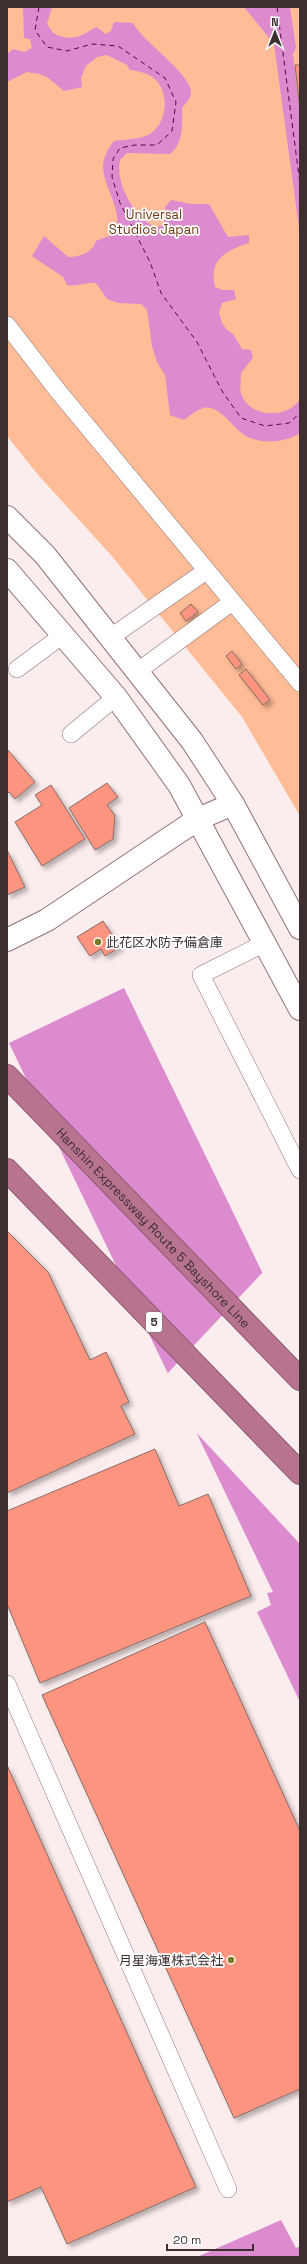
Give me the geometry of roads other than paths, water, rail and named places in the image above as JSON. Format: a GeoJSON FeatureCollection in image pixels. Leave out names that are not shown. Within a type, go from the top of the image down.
{"type":"FeatureCollection","features":[{"type":"Feature","properties":{"kind":"highway","name":"Hanshin Expressway Route 5 Bayshore Line"},"geometry":{"type":"LineString","coordinates":[[7,1076],[300,1379]]}},
{"type":"Feature","properties":{"kind":"highway","name":"5"},"geometry":{"type":"LineString","coordinates":[[7,1170],[300,1473]]}},
{"type":"Feature","properties":{"kind":"street"},"geometry":{"type":"LineString","coordinates":[[7,517],[45,555],[192,741],[233,804],[300,928]]}},
{"type":"Feature","properties":{"kind":"street"},"geometry":{"type":"LineString","coordinates":[[7,570],[116,697],[179,785],[300,1009]]}},
{"type":"Feature","properties":{"kind":"street"},"geometry":{"type":"LineString","coordinates":[[7,940],[47,920],[198,818],[233,804]]}},
{"type":"Feature","properties":{"kind":"lane"},"geometry":{"type":"LineString","coordinates":[[7,325],[58,391],[300,683]]}},
{"type":"Feature","properties":{"kind":"lane"},"geometry":{"type":"LineString","coordinates":[[111,638],[206,571]]}},
{"type":"Feature","properties":{"kind":"lane"},"geometry":{"type":"LineString","coordinates":[[138,671],[232,602]]}},
{"type":"Feature","properties":{"kind":"lane"},"geometry":{"type":"LineString","coordinates":[[16,670],[63,635]]}},
{"type":"Feature","properties":{"kind":"lane"},"geometry":{"type":"LineString","coordinates":[[71,734],[116,697]]}},
{"type":"Feature","properties":{"kind":"lane"},"geometry":{"type":"LineString","coordinates":[[265,943],[201,975],[300,1170]]}},
{"type":"Feature","properties":{"kind":"lane"},"geometry":{"type":"LineString","coordinates":[[7,1684],[228,2188]]}},
{"type":"Feature","properties":{"kind":"place","name":"此花区水防予備倉庫"},"geometry":{"type":"Point","coordinates":[98,942]}},
{"type":"Feature","properties":{"kind":"place","name":"月星海運株式会社"},"geometry":{"type":"Point","coordinates":[231,1960]}},
{"type":"Feature","properties":{"kind":"park label","name":"Universal Studios Japan"},"geometry":{"type":"Point","coordinates":[154,222]}}]}
